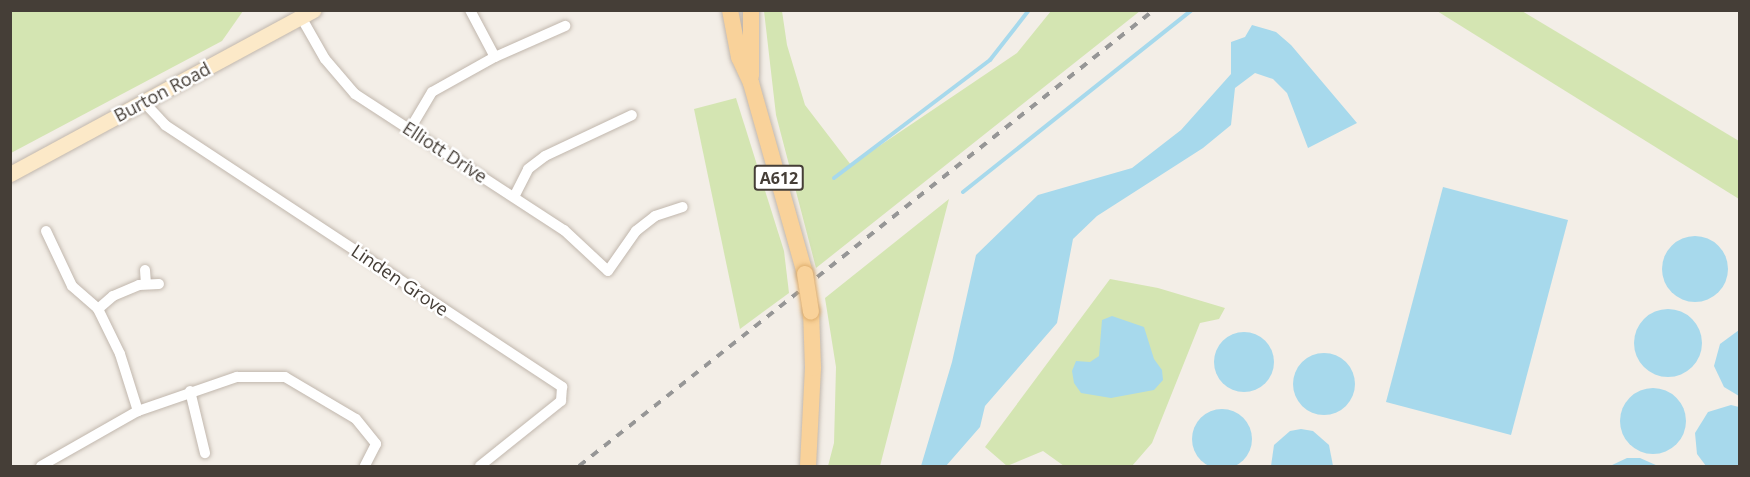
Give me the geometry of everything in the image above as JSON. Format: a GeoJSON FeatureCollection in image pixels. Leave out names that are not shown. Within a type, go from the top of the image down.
{"type":"FeatureCollection","features":[{"type":"Feature","properties":{"kind":"main road","name":"A612"},"geometry":{"type":"LineString","coordinates":[[730,10],[739,57],[751,83],[805,274],[811,312],[813,368],[808,466]]}},
{"type":"Feature","properties":{"kind":"main road","name":"A612"},"geometry":{"type":"LineString","coordinates":[[751,10],[751,83]]}},
{"type":"Feature","properties":{"kind":"street"},"geometry":{"type":"LineString","coordinates":[[470,10],[495,57]]}},
{"type":"Feature","properties":{"kind":"street","name":"Burton Road"},"geometry":{"type":"LineString","coordinates":[[10,174],[307,14]]}},
{"type":"Feature","properties":{"kind":"street","name":"Elliott Drive"},"geometry":{"type":"LineString","coordinates":[[307,14],[325,59],[355,94],[564,230],[608,271],[636,231],[655,216],[683,207]]}},
{"type":"Feature","properties":{"kind":"street"},"geometry":{"type":"LineString","coordinates":[[410,129],[432,92],[495,57],[565,26]]}},
{"type":"Feature","properties":{"kind":"street","name":"Linden Grove"},"geometry":{"type":"LineString","coordinates":[[143,101],[165,124],[562,387],[561,401],[480,466]]}},
{"type":"Feature","properties":{"kind":"street"},"geometry":{"type":"LineString","coordinates":[[514,197],[528,169],[545,156],[632,115]]}},
{"type":"Feature","properties":{"kind":"street"},"geometry":{"type":"LineString","coordinates":[[46,231],[72,286],[98,309],[120,354],[138,411]]}},
{"type":"Feature","properties":{"kind":"street"},"geometry":{"type":"LineString","coordinates":[[145,270],[146,284]]}},
{"type":"Feature","properties":{"kind":"street"},"geometry":{"type":"LineString","coordinates":[[98,309],[113,296],[146,284],[159,284]]}},
{"type":"Feature","properties":{"kind":"street"},"geometry":{"type":"LineString","coordinates":[[41,466],[138,411],[237,377],[285,376],[356,419],[376,444],[365,466]]}},
{"type":"Feature","properties":{"kind":"street"},"geometry":{"type":"LineString","coordinates":[[190,392],[205,453]]}},
{"type":"Feature","properties":{"kind":"green space"},"geometry":{"type":"Polygon","coordinates":[[[10,11],[243,11],[222,41],[11,153],[10,11]]]}},
{"type":"Feature","properties":{"kind":"green space"},"geometry":{"type":"Polygon","coordinates":[[[764,11],[782,11],[787,45],[805,105],[851,165],[1017,53],[1051,11],[1140,11],[816,268],[776,115],[764,11]]]}},
{"type":"Feature","properties":{"kind":"green space"},"geometry":{"type":"Polygon","coordinates":[[[1437,11],[1522,11],[1739,141],[1739,199],[1437,11]]]}},
{"type":"Feature","properties":{"kind":"green space"},"geometry":{"type":"Polygon","coordinates":[[[736,98],[784,251],[789,293],[740,329],[694,109],[736,98]]]}},
{"type":"Feature","properties":{"kind":"green space"},"geometry":{"type":"Polygon","coordinates":[[[949,199],[880,466],[828,466],[834,443],[836,367],[825,298],[949,199]]]}},
{"type":"Feature","properties":{"kind":"green space"},"geometry":{"type":"Polygon","coordinates":[[[1110,279],[1158,288],[1225,308],[1219,319],[1200,323],[1152,443],[1132,466],[1064,466],[1043,451],[1007,466],[985,447],[1110,279]]]}},
{"type":"Feature","properties":{"kind":"water"},"geometry":{"type":"Polygon","coordinates":[[[1252,25],[1276,32],[1291,45],[1357,123],[1308,148],[1287,93],[1273,79],[1255,73],[1235,88],[1231,125],[1203,148],[1097,216],[1073,239],[1057,323],[985,406],[980,427],[946,466],[921,466],[952,362],[976,255],[1038,195],[1132,168],[1181,130],[1231,74],[1231,42],[1245,37],[1252,25]]]}},
{"type":"Feature","properties":{"kind":"water"},"geometry":{"type":"Polygon","coordinates":[[[1443,187],[1568,220],[1511,435],[1386,402],[1443,187]]]}},
{"type":"Feature","properties":{"kind":"water"},"geometry":{"type":"Polygon","coordinates":[[[1695,236],[1708,239],[1718,246],[1725,256],[1728,269],[1725,282],[1718,292],[1708,299],[1695,302],[1682,299],[1672,292],[1665,282],[1662,269],[1665,256],[1672,246],[1682,239],[1695,236]]]}},
{"type":"Feature","properties":{"kind":"water"},"geometry":{"type":"Polygon","coordinates":[[[1668,309],[1681,312],[1692,319],[1699,330],[1702,343],[1699,356],[1692,367],[1681,374],[1668,377],[1655,374],[1644,367],[1637,356],[1634,343],[1637,330],[1644,319],[1655,312],[1668,309]]]}},
{"type":"Feature","properties":{"kind":"water"},"geometry":{"type":"Polygon","coordinates":[[[1112,316],[1144,327],[1154,359],[1162,370],[1163,380],[1154,390],[1111,398],[1081,393],[1074,383],[1072,371],[1076,361],[1090,362],[1099,356],[1102,320],[1112,316]]]}},
{"type":"Feature","properties":{"kind":"water"},"geometry":{"type":"Polygon","coordinates":[[[1739,330],[1739,396],[1724,387],[1714,366],[1720,344],[1739,330]]]}},
{"type":"Feature","properties":{"kind":"water"},"geometry":{"type":"Polygon","coordinates":[[[1238,332],[1250,332],[1266,340],[1272,350],[1274,362],[1272,374],[1266,384],[1250,392],[1238,392],[1222,384],[1214,368],[1214,356],[1222,340],[1238,332]]]}},
{"type":"Feature","properties":{"kind":"water"},"geometry":{"type":"Polygon","coordinates":[[[1318,353],[1330,353],[1346,362],[1353,372],[1355,384],[1353,396],[1346,406],[1330,415],[1318,415],[1307,410],[1298,401],[1293,390],[1293,378],[1298,367],[1307,358],[1318,353]]]}},
{"type":"Feature","properties":{"kind":"water"},"geometry":{"type":"Polygon","coordinates":[[[1653,388],[1665,391],[1676,398],[1683,409],[1686,421],[1683,433],[1676,444],[1665,451],[1653,454],[1641,451],[1630,444],[1623,433],[1620,421],[1623,409],[1630,398],[1641,391],[1653,388]]]}},
{"type":"Feature","properties":{"kind":"water"},"geometry":{"type":"Polygon","coordinates":[[[1731,405],[1739,407],[1739,466],[1706,466],[1697,454],[1695,433],[1708,412],[1731,405]]]}},
{"type":"Feature","properties":{"kind":"water"},"geometry":{"type":"Polygon","coordinates":[[[1222,409],[1239,414],[1247,422],[1252,439],[1247,456],[1239,464],[1222,469],[1205,464],[1197,456],[1192,439],[1197,422],[1205,414],[1222,409]]]}},
{"type":"Feature","properties":{"kind":"water"},"geometry":{"type":"Polygon","coordinates":[[[1301,429],[1313,431],[1329,445],[1333,466],[1271,466],[1274,445],[1290,431],[1301,429]]]}},
{"type":"Feature","properties":{"kind":"water"},"geometry":{"type":"Polygon","coordinates":[[[1627,458],[1640,458],[1658,466],[1610,466],[1627,458]]]}},
{"type":"Feature","properties":{"kind":"waterway"},"geometry":{"type":"LineString","coordinates":[[834,178],[990,60],[1029,10]]}},
{"type":"Feature","properties":{"kind":"waterway"},"geometry":{"type":"LineString","coordinates":[[963,192],[1192,10]]}},
{"type":"Feature","properties":{"kind":"railway"},"geometry":{"type":"LineString","coordinates":[[579,466],[1154,10]]}}]}
